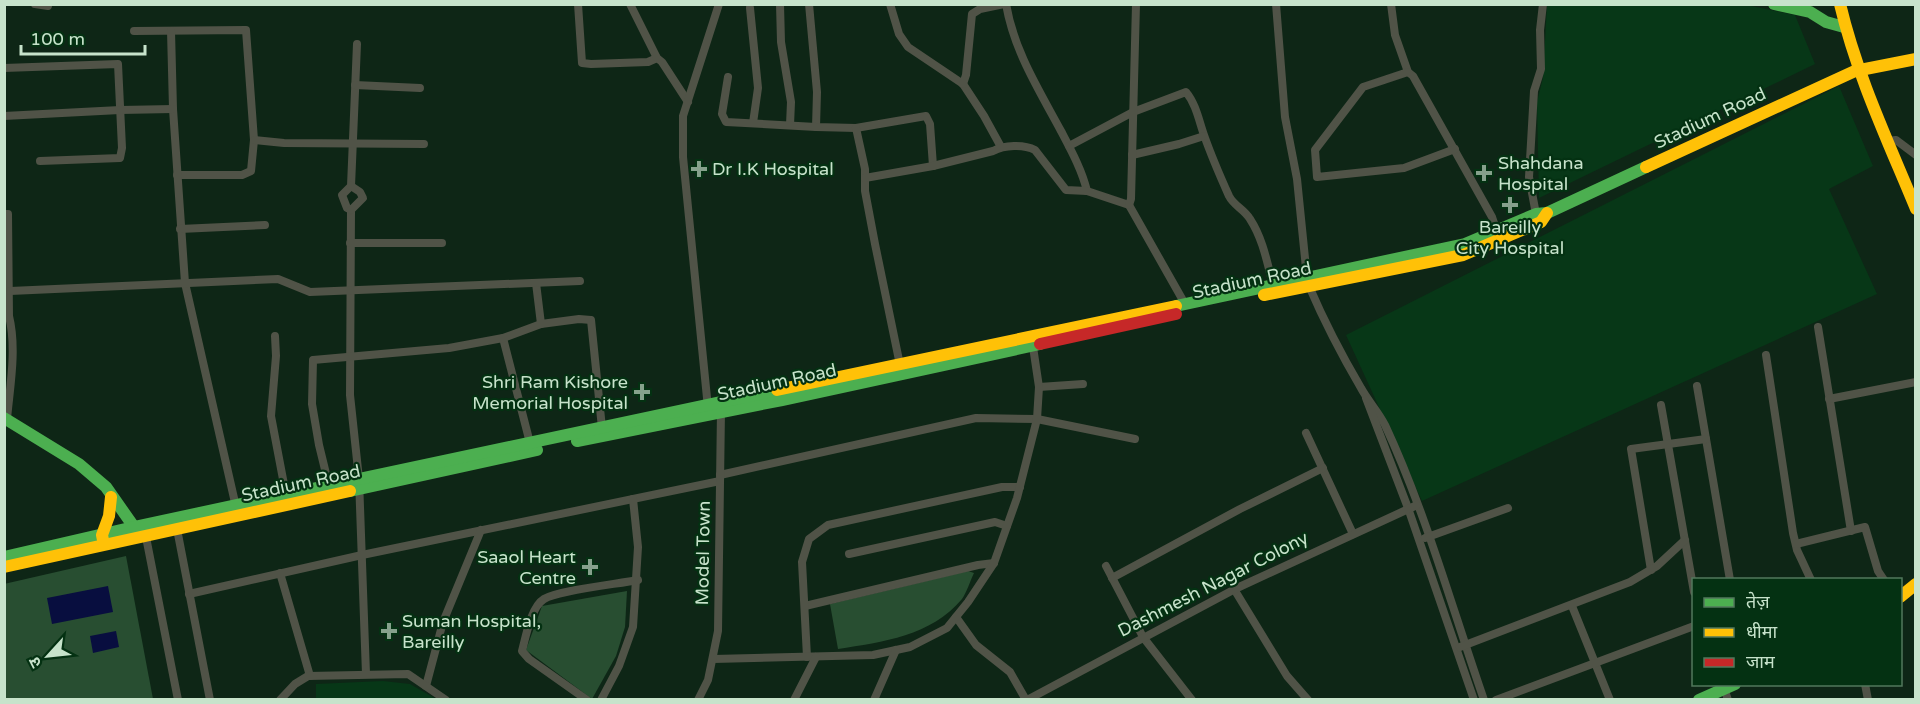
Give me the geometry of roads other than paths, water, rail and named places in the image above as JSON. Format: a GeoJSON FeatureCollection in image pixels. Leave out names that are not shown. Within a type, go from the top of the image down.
{"type":"FeatureCollection","features":[{"type":"Feature","properties":{"kind":"main road"},"geometry":{"type":"LineString","coordinates":[[1774,4],[1810,12],[1826,22],[1844,27]]}},
{"type":"Feature","properties":{"kind":"main road"},"geometry":{"type":"LineString","coordinates":[[1840,4],[1844,27],[1858,73],[1916,209]]}},
{"type":"Feature","properties":{"kind":"main road","name":"Stadium Road"},"geometry":{"type":"LineString","coordinates":[[4,567],[286,495],[329,486],[359,484],[1308,282],[1437,252],[1465,244],[1562,206],[1858,73],[1916,59]]}},
{"type":"Feature","properties":{"kind":"main road","name":"Stadium Road"},"geometry":{"type":"LineString","coordinates":[[139,532],[177,529],[530,443],[714,409],[900,365],[1033,341],[1273,285],[1308,282],[1463,255],[1541,222],[1541,214]]}},
{"type":"Feature","properties":{"kind":"main road"},"geometry":{"type":"LineString","coordinates":[[6,418],[79,464],[106,487],[111,497],[139,532]]}},
{"type":"Feature","properties":{"kind":"main road"},"geometry":{"type":"LineString","coordinates":[[103,540],[111,497]]}},
{"type":"Feature","properties":{"kind":"main road","name":"Stadium Road"},"geometry":{"type":"LineString","coordinates":[[4,557],[103,540]]}},
{"type":"Feature","properties":{"kind":"main road"},"geometry":{"type":"LineString","coordinates":[[1902,595],[1916,584]]}},
{"type":"Feature","properties":{"kind":"main road"},"geometry":{"type":"LineString","coordinates":[[1699,699],[1728,689]]}},
{"type":"Feature","properties":{"kind":"street"},"geometry":{"type":"LineString","coordinates":[[35,4],[48,6]]}},
{"type":"Feature","properties":{"kind":"street"},"geometry":{"type":"LineString","coordinates":[[578,4],[582,63],[648,62],[657,58]]}},
{"type":"Feature","properties":{"kind":"street"},"geometry":{"type":"LineString","coordinates":[[630,4],[657,58],[688,102]]}},
{"type":"Feature","properties":{"kind":"street","name":"Model Town"},"geometry":{"type":"LineString","coordinates":[[698,699],[708,680],[718,631],[720,478],[714,409],[683,157],[683,116],[718,4]]}},
{"type":"Feature","properties":{"kind":"street"},"geometry":{"type":"LineString","coordinates":[[780,4],[781,42],[791,102],[790,124]]}},
{"type":"Feature","properties":{"kind":"street"},"geometry":{"type":"LineString","coordinates":[[809,4],[817,92],[816,127]]}},
{"type":"Feature","properties":{"kind":"street"},"geometry":{"type":"LineString","coordinates":[[890,4],[899,34],[908,47],[963,84],[1001,147]]}},
{"type":"Feature","properties":{"kind":"street"},"geometry":{"type":"LineString","coordinates":[[963,84],[966,75],[972,14],[980,9],[1005,4],[1010,29],[1024,62],[1068,146],[1085,181],[1087,191]]}},
{"type":"Feature","properties":{"kind":"street"},"geometry":{"type":"LineString","coordinates":[[1129,205],[1136,4]]}},
{"type":"Feature","properties":{"kind":"street"},"geometry":{"type":"LineString","coordinates":[[1276,4],[1285,117],[1298,179],[1308,282],[1325,324],[1365,396],[1376,406],[1385,426],[1413,506],[1429,537],[1474,699]]}},
{"type":"Feature","properties":{"kind":"street"},"geometry":{"type":"LineString","coordinates":[[1391,4],[1395,35],[1408,72],[1413,76],[1455,149],[1492,217],[1497,232]]}},
{"type":"Feature","properties":{"kind":"street"},"geometry":{"type":"LineString","coordinates":[[1541,214],[1529,177],[1534,91],[1541,69],[1540,30],[1543,4]]}},
{"type":"Feature","properties":{"kind":"street"},"geometry":{"type":"LineString","coordinates":[[750,8],[758,87],[753,123]]}},
{"type":"Feature","properties":{"kind":"street"},"geometry":{"type":"LineString","coordinates":[[134,30],[246,30],[254,140],[251,171],[242,175],[177,175]]}},
{"type":"Feature","properties":{"kind":"street"},"geometry":{"type":"LineString","coordinates":[[171,31],[173,109],[184,283],[236,507]]}},
{"type":"Feature","properties":{"kind":"street"},"geometry":{"type":"LineString","coordinates":[[351,210],[347,208],[342,195],[351,186],[357,44]]}},
{"type":"Feature","properties":{"kind":"street"},"geometry":{"type":"LineString","coordinates":[[4,68],[118,64],[122,148],[120,158],[40,161]]}},
{"type":"Feature","properties":{"kind":"street"},"geometry":{"type":"LineString","coordinates":[[1408,72],[1363,87],[1315,150],[1317,177],[1404,168],[1455,149]]}},
{"type":"Feature","properties":{"kind":"street"},"geometry":{"type":"LineString","coordinates":[[728,77],[722,114],[726,122],[856,128],[926,116],[930,124],[933,166]]}},
{"type":"Feature","properties":{"kind":"street"},"geometry":{"type":"LineString","coordinates":[[355,85],[420,88]]}},
{"type":"Feature","properties":{"kind":"street"},"geometry":{"type":"LineString","coordinates":[[1068,146],[1133,112],[1186,92],[1192,98],[1204,136],[1230,198],[1247,215],[1260,238],[1273,285]]}},
{"type":"Feature","properties":{"kind":"street"},"geometry":{"type":"LineString","coordinates":[[4,116],[173,109]]}},
{"type":"Feature","properties":{"kind":"street"},"geometry":{"type":"LineString","coordinates":[[856,128],[865,169],[875,244],[900,365]]}},
{"type":"Feature","properties":{"kind":"street"},"geometry":{"type":"LineString","coordinates":[[1132,155],[1204,136]]}},
{"type":"Feature","properties":{"kind":"street"},"geometry":{"type":"LineString","coordinates":[[254,140],[284,143],[424,144]]}},
{"type":"Feature","properties":{"kind":"street"},"geometry":{"type":"LineString","coordinates":[[1887,141],[1896,140],[1916,155]]}},
{"type":"Feature","properties":{"kind":"street"},"geometry":{"type":"LineString","coordinates":[[865,178],[933,166],[1001,147],[1029,147],[1035,150],[1066,190],[1087,191],[1129,205],[1185,304]]}},
{"type":"Feature","properties":{"kind":"street"},"geometry":{"type":"LineString","coordinates":[[351,186],[360,192],[363,198],[351,210],[349,357],[350,395],[359,484],[366,674]]}},
{"type":"Feature","properties":{"kind":"street"},"geometry":{"type":"LineString","coordinates":[[4,214],[8,214],[10,291],[7,316],[11,325],[12,362],[6,418]]}},
{"type":"Feature","properties":{"kind":"street"},"geometry":{"type":"LineString","coordinates":[[180,229],[265,225]]}},
{"type":"Feature","properties":{"kind":"street"},"geometry":{"type":"LineString","coordinates":[[350,243],[442,243]]}},
{"type":"Feature","properties":{"kind":"street"},"geometry":{"type":"LineString","coordinates":[[10,291],[278,279],[310,292],[580,281]]}},
{"type":"Feature","properties":{"kind":"street"},"geometry":{"type":"LineString","coordinates":[[536,283],[541,324]]}},
{"type":"Feature","properties":{"kind":"street"},"geometry":{"type":"LineString","coordinates":[[329,486],[312,404],[312,360],[449,348],[503,338],[508,334],[541,324],[579,319],[591,320],[602,428]]}},
{"type":"Feature","properties":{"kind":"street"},"geometry":{"type":"LineString","coordinates":[[1818,327],[1851,531]]}},
{"type":"Feature","properties":{"kind":"street"},"geometry":{"type":"LineString","coordinates":[[275,336],[276,356],[271,416],[286,495]]}},
{"type":"Feature","properties":{"kind":"street"},"geometry":{"type":"LineString","coordinates":[[503,338],[530,443]]}},
{"type":"Feature","properties":{"kind":"street"},"geometry":{"type":"LineString","coordinates":[[712,659],[873,655],[910,647],[947,628],[994,563],[1020,488],[1037,419],[1039,387],[1033,341]]}},
{"type":"Feature","properties":{"kind":"street"},"geometry":{"type":"LineString","coordinates":[[1766,355],[1796,544],[1809,578]]}},
{"type":"Feature","properties":{"kind":"street"},"geometry":{"type":"LineString","coordinates":[[1829,399],[1916,382]]}},
{"type":"Feature","properties":{"kind":"street"},"geometry":{"type":"LineString","coordinates":[[1039,387],[1083,384]]}},
{"type":"Feature","properties":{"kind":"street"},"geometry":{"type":"LineString","coordinates":[[1697,386],[1730,578]]}},
{"type":"Feature","properties":{"kind":"street"},"geometry":{"type":"LineString","coordinates":[[1661,405],[1692,580]]}},
{"type":"Feature","properties":{"kind":"street"},"geometry":{"type":"LineString","coordinates":[[189,594],[362,555],[633,499],[976,418],[1037,419],[1135,439]]}},
{"type":"Feature","properties":{"kind":"street"},"geometry":{"type":"LineString","coordinates":[[1306,433],[1353,534]]}},
{"type":"Feature","properties":{"kind":"street"},"geometry":{"type":"LineString","coordinates":[[1651,570],[1631,449],[1706,439]]}},
{"type":"Feature","properties":{"kind":"street"},"geometry":{"type":"LineString","coordinates":[[1112,578],[1240,509],[1323,468]]}},
{"type":"Feature","properties":{"kind":"street"},"geometry":{"type":"LineString","coordinates":[[794,699],[812,657],[802,561],[809,539],[828,525],[1002,486],[1020,488]]}},
{"type":"Feature","properties":{"kind":"street"},"geometry":{"type":"LineString","coordinates":[[601,699],[619,666],[633,627],[638,580],[638,547],[633,499]]}},
{"type":"Feature","properties":{"kind":"street"},"geometry":{"type":"LineString","coordinates":[[1413,506],[1419,540],[1484,699]]}},
{"type":"Feature","properties":{"kind":"street","name":"Dashmesh Nagar Colony"},"geometry":{"type":"LineString","coordinates":[[1026,699],[1234,589],[1413,506]]}},
{"type":"Feature","properties":{"kind":"street"},"geometry":{"type":"LineString","coordinates":[[1419,540],[1508,508]]}},
{"type":"Feature","properties":{"kind":"street"},"geometry":{"type":"LineString","coordinates":[[849,554],[995,522],[1008,526]]}},
{"type":"Feature","properties":{"kind":"street"},"geometry":{"type":"LineString","coordinates":[[1796,544],[1865,527],[1878,571],[1883,578]]}},
{"type":"Feature","properties":{"kind":"street"},"geometry":{"type":"LineString","coordinates":[[177,529],[210,699]]}},
{"type":"Feature","properties":{"kind":"street"},"geometry":{"type":"LineString","coordinates":[[426,686],[443,622],[481,530]]}},
{"type":"Feature","properties":{"kind":"street"},"geometry":{"type":"LineString","coordinates":[[139,532],[178,699]]}},
{"type":"Feature","properties":{"kind":"street"},"geometry":{"type":"LineString","coordinates":[[1461,647],[1630,582],[1651,570],[1685,540]]}},
{"type":"Feature","properties":{"kind":"street"},"geometry":{"type":"LineString","coordinates":[[805,606],[994,563]]}},
{"type":"Feature","properties":{"kind":"street"},"geometry":{"type":"LineString","coordinates":[[1106,566],[1143,638],[1192,699]]}},
{"type":"Feature","properties":{"kind":"street"},"geometry":{"type":"LineString","coordinates":[[280,573],[310,676]]}},
{"type":"Feature","properties":{"kind":"street"},"geometry":{"type":"LineString","coordinates":[[587,699],[529,659],[522,651],[531,617],[543,599],[561,593],[638,580]]}},
{"type":"Feature","properties":{"kind":"street"},"geometry":{"type":"LineString","coordinates":[[1234,589],[1287,675],[1308,699]]}},
{"type":"Feature","properties":{"kind":"street"},"geometry":{"type":"LineString","coordinates":[[1572,606],[1610,699]]}},
{"type":"Feature","properties":{"kind":"street"},"geometry":{"type":"LineString","coordinates":[[956,617],[976,645],[1010,672],[1026,699]]}},
{"type":"Feature","properties":{"kind":"street"},"geometry":{"type":"LineString","coordinates":[[1496,699],[1692,627]]}},
{"type":"Feature","properties":{"kind":"street"},"geometry":{"type":"LineString","coordinates":[[874,699],[896,650]]}},
{"type":"Feature","properties":{"kind":"street"},"geometry":{"type":"LineString","coordinates":[[280,699],[295,684],[310,676],[408,674],[446,699]]}},
{"type":"Feature","properties":{"kind":"place","name":"Dr I.K Hospital"},"geometry":{"type":"Point","coordinates":[699,169]}},
{"type":"Feature","properties":{"kind":"place","name":"Shahdana Hospital"},"geometry":{"type":"Point","coordinates":[1484,173]}},
{"type":"Feature","properties":{"kind":"place","name":"Bareilly City Hospital"},"geometry":{"type":"Point","coordinates":[1510,205]}},
{"type":"Feature","properties":{"kind":"place","name":"Shri Ram Kishore Memorial Hospital"},"geometry":{"type":"Point","coordinates":[642,392]}},
{"type":"Feature","properties":{"kind":"place","name":"Saaol Heart Centre"},"geometry":{"type":"Point","coordinates":[590,567]}},
{"type":"Feature","properties":{"kind":"place","name":"Suman Hospital, Bareilly"},"geometry":{"type":"Point","coordinates":[389,631]}}]}
